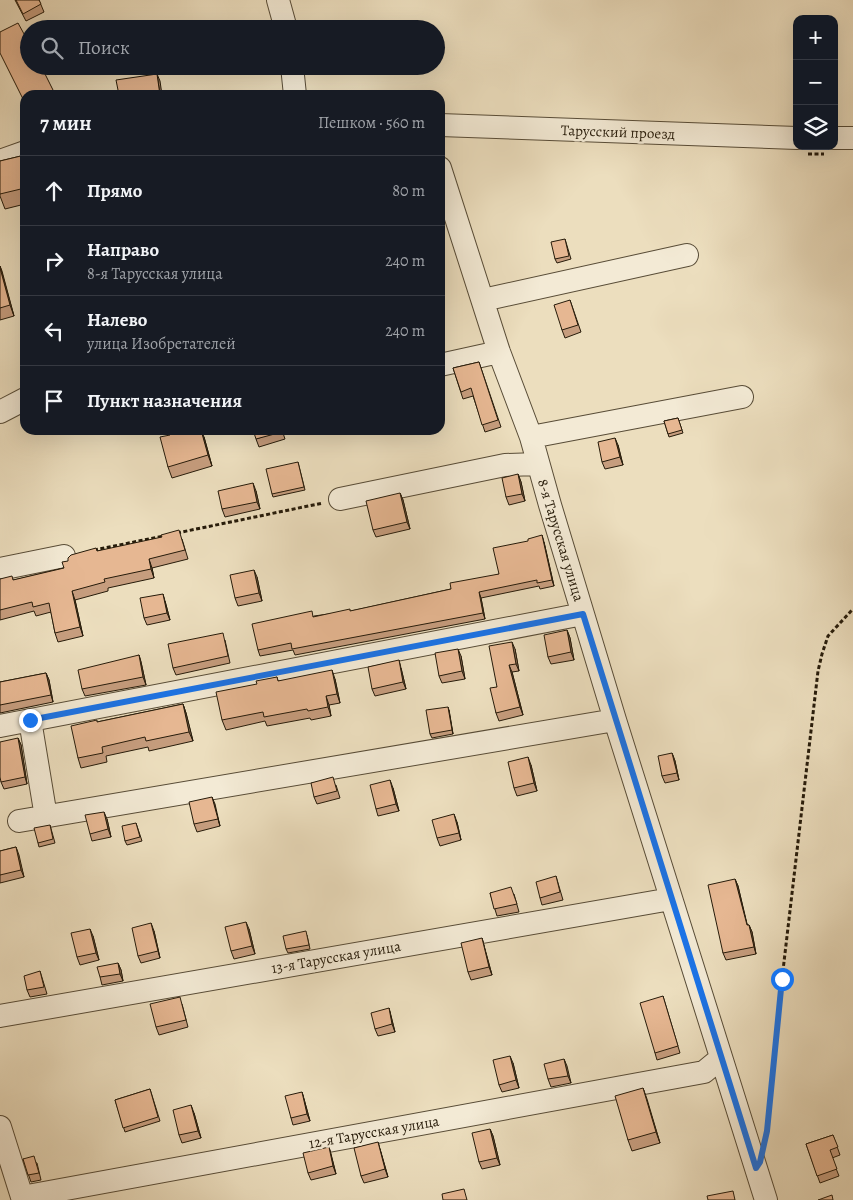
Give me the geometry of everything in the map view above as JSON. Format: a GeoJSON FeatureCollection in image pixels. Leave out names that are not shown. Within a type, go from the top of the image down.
{"type":"FeatureCollection","features":[{"type":"Feature","properties":{"kind":"street"},"geometry":{"type":"LineString","coordinates":[[278,0],[284,20]]}},
{"type":"Feature","properties":{"kind":"street"},"geometry":{"type":"LineString","coordinates":[[293,75],[294,90]]}},
{"type":"Feature","properties":{"kind":"street","name":"Тарусский проезд"},"geometry":{"type":"LineString","coordinates":[[445,125],[793,138]]}},
{"type":"Feature","properties":{"kind":"street"},"geometry":{"type":"LineString","coordinates":[[838,138],[853,138]]}},
{"type":"Feature","properties":{"kind":"street"},"geometry":{"type":"LineString","coordinates":[[0,161],[20,154]]}},
{"type":"Feature","properties":{"kind":"street","name":"8-я Тарусская улица"},"geometry":{"type":"LineString","coordinates":[[445,183],[499,352],[531,437],[615,720],[766,1200]]}},
{"type":"Feature","properties":{"kind":"street"},"geometry":{"type":"LineString","coordinates":[[483,300],[687,256]]}},
{"type":"Feature","properties":{"kind":"street"},"geometry":{"type":"LineString","coordinates":[[445,364],[499,352]]}},
{"type":"Feature","properties":{"kind":"street"},"geometry":{"type":"LineString","coordinates":[[531,437],[742,396]]}},
{"type":"Feature","properties":{"kind":"street"},"geometry":{"type":"LineString","coordinates":[[0,412],[20,402]]}},
{"type":"Feature","properties":{"kind":"street"},"geometry":{"type":"LineString","coordinates":[[340,499],[505,465],[538,464]]}},
{"type":"Feature","properties":{"kind":"street"},"geometry":{"type":"LineString","coordinates":[[0,569],[64,556]]}},
{"type":"Feature","properties":{"kind":"street"},"geometry":{"type":"LineString","coordinates":[[0,726],[583,614]]}},
{"type":"Feature","properties":{"kind":"street"},"geometry":{"type":"LineString","coordinates":[[30,720],[46,817]]}},
{"type":"Feature","properties":{"kind":"street"},"geometry":{"type":"LineString","coordinates":[[19,821],[615,720]]}},
{"type":"Feature","properties":{"kind":"street","name":"13-я Тарусская улица"},"geometry":{"type":"LineString","coordinates":[[0,1016],[671,899]]}},
{"type":"Feature","properties":{"kind":"street","name":"12-я Тарусская улица"},"geometry":{"type":"LineString","coordinates":[[22,1199],[704,1072],[721,1058]]}},
{"type":"Feature","properties":{"kind":"street"},"geometry":{"type":"LineString","coordinates":[[0,1126],[22,1199]]}},
{"type":"Feature","properties":{"kind":"path"},"geometry":{"type":"LineString","coordinates":[[93,550],[340,499]]}},
{"type":"Feature","properties":{"kind":"path"},"geometry":{"type":"LineString","coordinates":[[765,1138],[818,671],[828,636],[853,609]]}},
{"type":"Feature","properties":{"kind":"building"},"geometry":{"type":"Polygon","coordinates":[[[16,0],[39,0],[41,4],[23,14],[16,0]]]}},
{"type":"Feature","properties":{"kind":"building"},"geometry":{"type":"Polygon","coordinates":[[[18,23],[20,27],[20,75],[46,75],[53,90],[20,90],[20,93],[0,53],[0,32],[18,23]]]}},
{"type":"Feature","properties":{"kind":"building"},"geometry":{"type":"Polygon","coordinates":[[[157,75],[159,90],[118,90],[116,80],[157,75]]]}},
{"type":"Feature","properties":{"kind":"building"},"geometry":{"type":"Polygon","coordinates":[[[20,156],[20,189],[0,194],[0,161],[20,156]]]}},
{"type":"Feature","properties":{"kind":"building"},"geometry":{"type":"Polygon","coordinates":[[[565,239],[569,256],[555,259],[551,242],[565,239]]]}},
{"type":"Feature","properties":{"kind":"building"},"geometry":{"type":"Polygon","coordinates":[[[0,268],[10,305],[0,308],[0,268]]]}},
{"type":"Feature","properties":{"kind":"building"},"geometry":{"type":"Polygon","coordinates":[[[570,300],[578,325],[562,330],[554,305],[570,300]]]}},
{"type":"Feature","properties":{"kind":"building"},"geometry":{"type":"Polygon","coordinates":[[[479,362],[498,420],[482,425],[471,388],[461,392],[453,368],[479,362]]]}},
{"type":"Feature","properties":{"kind":"building"},"geometry":{"type":"Polygon","coordinates":[[[678,418],[682,430],[668,434],[664,421],[678,418]]]}},
{"type":"Feature","properties":{"kind":"building"},"geometry":{"type":"Polygon","coordinates":[[[170,435],[202,435],[208,455],[168,467],[160,437],[170,435]]]}},
{"type":"Feature","properties":{"kind":"building"},"geometry":{"type":"Polygon","coordinates":[[[255,435],[271,435],[256,439],[255,435]]]}},
{"type":"Feature","properties":{"kind":"building"},"geometry":{"type":"Polygon","coordinates":[[[615,438],[620,457],[602,462],[598,442],[615,438]]]}},
{"type":"Feature","properties":{"kind":"building"},"geometry":{"type":"Polygon","coordinates":[[[298,462],[304,487],[272,494],[266,469],[298,462]]]}},
{"type":"Feature","properties":{"kind":"building"},"geometry":{"type":"Polygon","coordinates":[[[518,474],[522,494],[506,497],[502,478],[518,474]]]}},
{"type":"Feature","properties":{"kind":"building"},"geometry":{"type":"Polygon","coordinates":[[[253,483],[257,502],[222,509],[218,491],[253,483]]]}},
{"type":"Feature","properties":{"kind":"building"},"geometry":{"type":"Polygon","coordinates":[[[400,493],[407,522],[373,530],[366,501],[400,493]]]}},
{"type":"Feature","properties":{"kind":"building"},"geometry":{"type":"Polygon","coordinates":[[[179,530],[185,550],[149,559],[151,569],[104,579],[105,582],[72,591],[80,627],[55,633],[49,603],[33,607],[32,602],[0,610],[0,579],[12,576],[13,580],[64,568],[62,562],[68,561],[71,555],[96,548],[97,551],[162,537],[161,535],[179,530]]]}},
{"type":"Feature","properties":{"kind":"building"},"geometry":{"type":"Polygon","coordinates":[[[542,535],[552,580],[537,583],[537,580],[479,592],[483,613],[292,649],[291,643],[258,650],[252,624],[312,611],[313,617],[350,609],[350,611],[451,589],[450,583],[499,574],[493,548],[528,541],[528,539],[542,535]]]}},
{"type":"Feature","properties":{"kind":"building"},"geometry":{"type":"Polygon","coordinates":[[[254,570],[259,593],[235,598],[230,575],[254,570]]]}},
{"type":"Feature","properties":{"kind":"building"},"geometry":{"type":"Polygon","coordinates":[[[163,594],[167,613],[144,618],[140,598],[163,594]]]}},
{"type":"Feature","properties":{"kind":"building"},"geometry":{"type":"Polygon","coordinates":[[[567,630],[571,652],[548,657],[544,635],[567,630]]]}},
{"type":"Feature","properties":{"kind":"building"},"geometry":{"type":"Polygon","coordinates":[[[223,633],[228,656],[173,668],[168,644],[223,633]]]}},
{"type":"Feature","properties":{"kind":"building"},"geometry":{"type":"Polygon","coordinates":[[[512,642],[516,664],[509,665],[520,707],[496,713],[490,688],[497,687],[489,646],[512,642]]]}},
{"type":"Feature","properties":{"kind":"building"},"geometry":{"type":"Polygon","coordinates":[[[458,649],[462,671],[439,676],[435,653],[458,649]]]}},
{"type":"Feature","properties":{"kind":"building"},"geometry":{"type":"Polygon","coordinates":[[[139,655],[143,677],[82,689],[78,670],[139,655]]]}},
{"type":"Feature","properties":{"kind":"building"},"geometry":{"type":"Polygon","coordinates":[[[399,660],[403,682],[372,689],[368,667],[399,660]]]}},
{"type":"Feature","properties":{"kind":"building"},"geometry":{"type":"Polygon","coordinates":[[[332,670],[337,694],[326,696],[328,707],[264,717],[263,712],[222,720],[216,692],[257,684],[256,681],[277,677],[278,681],[332,670]]]}},
{"type":"Feature","properties":{"kind":"building"},"geometry":{"type":"Polygon","coordinates":[[[46,673],[51,695],[0,705],[0,682],[46,673]]]}},
{"type":"Feature","properties":{"kind":"building"},"geometry":{"type":"Polygon","coordinates":[[[183,704],[189,732],[146,741],[145,737],[102,747],[103,753],[78,758],[71,726],[183,704]]]}},
{"type":"Feature","properties":{"kind":"building"},"geometry":{"type":"Polygon","coordinates":[[[448,707],[452,730],[430,734],[426,710],[448,707]]]}},
{"type":"Feature","properties":{"kind":"building"},"geometry":{"type":"Polygon","coordinates":[[[18,738],[25,777],[1,782],[0,742],[18,738]]]}},
{"type":"Feature","properties":{"kind":"building"},"geometry":{"type":"Polygon","coordinates":[[[672,753],[677,773],[662,776],[658,756],[672,753]]]}},
{"type":"Feature","properties":{"kind":"building"},"geometry":{"type":"Polygon","coordinates":[[[528,757],[534,783],[514,788],[508,762],[528,757]]]}},
{"type":"Feature","properties":{"kind":"building"},"geometry":{"type":"Polygon","coordinates":[[[333,777],[337,791],[314,797],[311,783],[333,777]]]}},
{"type":"Feature","properties":{"kind":"building"},"geometry":{"type":"Polygon","coordinates":[[[390,780],[396,804],[376,809],[370,785],[390,780]]]}},
{"type":"Feature","properties":{"kind":"building"},"geometry":{"type":"Polygon","coordinates":[[[212,797],[218,819],[194,824],[189,802],[212,797]]]}},
{"type":"Feature","properties":{"kind":"building"},"geometry":{"type":"Polygon","coordinates":[[[104,812],[108,829],[90,834],[85,815],[104,812]]]}},
{"type":"Feature","properties":{"kind":"building"},"geometry":{"type":"Polygon","coordinates":[[[454,814],[459,833],[437,838],[432,820],[454,814]]]}},
{"type":"Feature","properties":{"kind":"building"},"geometry":{"type":"Polygon","coordinates":[[[136,823],[140,837],[125,841],[122,826],[136,823]]]}},
{"type":"Feature","properties":{"kind":"building"},"geometry":{"type":"Polygon","coordinates":[[[50,825],[53,839],[38,843],[34,828],[50,825]]]}},
{"type":"Feature","properties":{"kind":"building"},"geometry":{"type":"Polygon","coordinates":[[[16,847],[21,870],[0,875],[0,851],[16,847]]]}},
{"type":"Feature","properties":{"kind":"building"},"geometry":{"type":"Polygon","coordinates":[[[556,876],[560,892],[540,898],[536,882],[556,876]]]}},
{"type":"Feature","properties":{"kind":"building"},"geometry":{"type":"Polygon","coordinates":[[[735,879],[754,947],[723,953],[708,885],[735,879]]]}},
{"type":"Feature","properties":{"kind":"building"},"geometry":{"type":"Polygon","coordinates":[[[511,887],[517,904],[494,909],[490,893],[511,887]]]}},
{"type":"Feature","properties":{"kind":"building"},"geometry":{"type":"Polygon","coordinates":[[[246,922],[252,946],[231,951],[225,927],[246,922]]]}},
{"type":"Feature","properties":{"kind":"building"},"geometry":{"type":"Polygon","coordinates":[[[151,923],[158,951],[138,956],[132,928],[151,923]]]}},
{"type":"Feature","properties":{"kind":"building"},"geometry":{"type":"Polygon","coordinates":[[[90,929],[96,953],[77,957],[71,933],[90,929]]]}},
{"type":"Feature","properties":{"kind":"building"},"geometry":{"type":"Polygon","coordinates":[[[306,931],[309,945],[286,949],[283,936],[306,931]]]}},
{"type":"Feature","properties":{"kind":"building"},"geometry":{"type":"Polygon","coordinates":[[[482,938],[489,967],[468,972],[461,943],[482,938]]]}},
{"type":"Feature","properties":{"kind":"building"},"geometry":{"type":"Polygon","coordinates":[[[118,963],[120,974],[100,977],[97,967],[118,963]]]}},
{"type":"Feature","properties":{"kind":"building"},"geometry":{"type":"Polygon","coordinates":[[[40,971],[44,987],[27,990],[24,976],[40,971]]]}},
{"type":"Feature","properties":{"kind":"building"},"geometry":{"type":"Polygon","coordinates":[[[663,996],[678,1046],[655,1053],[640,1003],[663,996]]]}},
{"type":"Feature","properties":{"kind":"building"},"geometry":{"type":"Polygon","coordinates":[[[180,997],[186,1020],[156,1027],[150,1004],[180,997]]]}},
{"type":"Feature","properties":{"kind":"building"},"geometry":{"type":"Polygon","coordinates":[[[389,1008],[392,1024],[375,1029],[371,1013],[389,1008]]]}},
{"type":"Feature","properties":{"kind":"building"},"geometry":{"type":"Polygon","coordinates":[[[510,1056],[516,1080],[499,1085],[493,1060],[510,1056]]]}},
{"type":"Feature","properties":{"kind":"building"},"geometry":{"type":"Polygon","coordinates":[[[564,1059],[568,1076],[548,1079],[544,1064],[564,1059]]]}},
{"type":"Feature","properties":{"kind":"building"},"geometry":{"type":"Polygon","coordinates":[[[643,1088],[656,1132],[628,1140],[615,1096],[643,1088]]]}},
{"type":"Feature","properties":{"kind":"building"},"geometry":{"type":"Polygon","coordinates":[[[150,1089],[158,1117],[123,1128],[115,1100],[150,1089]]]}},
{"type":"Feature","properties":{"kind":"building"},"geometry":{"type":"Polygon","coordinates":[[[302,1092],[307,1114],[291,1118],[285,1096],[302,1092]]]}},
{"type":"Feature","properties":{"kind":"building"},"geometry":{"type":"Polygon","coordinates":[[[191,1105],[198,1131],[179,1135],[173,1110],[191,1105]]]}},
{"type":"Feature","properties":{"kind":"building"},"geometry":{"type":"Polygon","coordinates":[[[490,1129],[497,1158],[479,1162],[472,1133],[490,1129]]]}},
{"type":"Feature","properties":{"kind":"building"},"geometry":{"type":"Polygon","coordinates":[[[833,1135],[838,1147],[830,1150],[837,1169],[817,1176],[806,1144],[833,1135]]]}},
{"type":"Feature","properties":{"kind":"building"},"geometry":{"type":"Polygon","coordinates":[[[378,1142],[385,1169],[361,1176],[354,1148],[378,1142]]]}},
{"type":"Feature","properties":{"kind":"building"},"geometry":{"type":"Polygon","coordinates":[[[329,1147],[333,1166],[308,1173],[303,1153],[329,1147]]]}},
{"type":"Feature","properties":{"kind":"building"},"geometry":{"type":"Polygon","coordinates":[[[34,1156],[39,1173],[28,1175],[23,1159],[34,1156]]]}},
{"type":"Feature","properties":{"kind":"building"},"geometry":{"type":"Polygon","coordinates":[[[464,1189],[467,1200],[443,1200],[442,1194],[464,1189]]]}},
{"type":"Feature","properties":{"kind":"building"},"geometry":{"type":"Polygon","coordinates":[[[733,1191],[735,1200],[708,1200],[707,1196],[733,1191]]]}},
{"type":"Feature","properties":{"kind":"building"},"geometry":{"type":"Polygon","coordinates":[[[832,1195],[833,1200],[818,1200],[832,1195]]]}},
{"type":"Feature","properties":{"kind":"route"},"geometry":{"type":"LineString","coordinates":[[30,720],[583,614],[756,1168],[760,1162],[767,1131],[782,979]]}}]}
